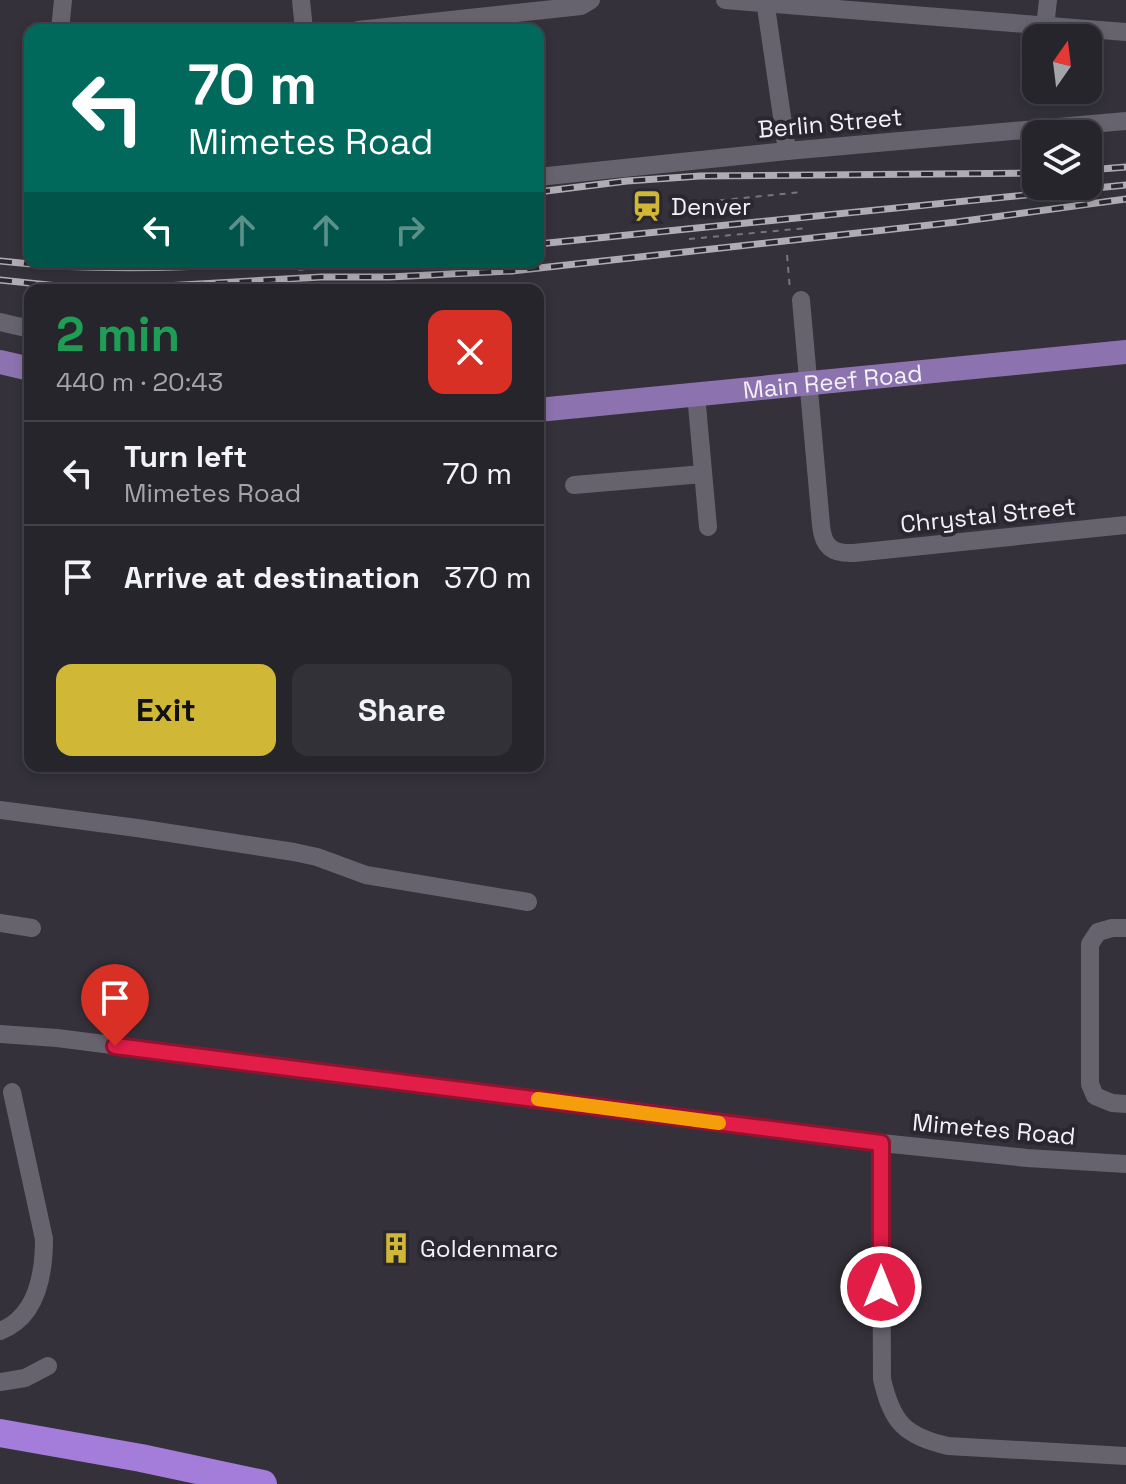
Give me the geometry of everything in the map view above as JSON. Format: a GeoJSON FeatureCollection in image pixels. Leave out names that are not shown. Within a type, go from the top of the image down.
{"type":"FeatureCollection","features":[{"type":"Feature","properties":{"kind":"highway"},"geometry":{"type":"LineString","coordinates":[[0,1433],[263,1484]]}},
{"type":"Feature","properties":{"kind":"highway"},"geometry":{"type":"LineString","coordinates":[[0,1453],[237,1484]]}},
{"type":"Feature","properties":{"kind":"main road","name":"Main Reef Road"},"geometry":{"type":"LineString","coordinates":[[544,409],[1126,352]]}},
{"type":"Feature","properties":{"kind":"main road"},"geometry":{"type":"LineString","coordinates":[[0,362],[24,368]]}},
{"type":"Feature","properties":{"kind":"street"},"geometry":{"type":"LineString","coordinates":[[61,24],[63,0]]}},
{"type":"Feature","properties":{"kind":"street"},"geometry":{"type":"LineString","coordinates":[[301,0],[303,24]]}},
{"type":"Feature","properties":{"kind":"street"},"geometry":{"type":"LineString","coordinates":[[400,24],[525,6],[581,6],[591,0]]}},
{"type":"Feature","properties":{"kind":"street"},"geometry":{"type":"LineString","coordinates":[[725,0],[914,8],[1024,24]]}},
{"type":"Feature","properties":{"kind":"street"},"geometry":{"type":"LineString","coordinates":[[1045,24],[1048,0]]}},
{"type":"Feature","properties":{"kind":"street"},"geometry":{"type":"LineString","coordinates":[[765,2],[787,151]]}},
{"type":"Feature","properties":{"kind":"street"},"geometry":{"type":"LineString","coordinates":[[1102,31],[1126,32]]}},
{"type":"Feature","properties":{"kind":"street","name":"Berlin Street"},"geometry":{"type":"LineString","coordinates":[[544,176],[1126,121]]}},
{"type":"Feature","properties":{"kind":"street"},"geometry":{"type":"LineString","coordinates":[[801,300],[807,383]]}},
{"type":"Feature","properties":{"kind":"street"},"geometry":{"type":"LineString","coordinates":[[0,322],[24,328]]}},
{"type":"Feature","properties":{"kind":"street","name":"Chrystal Street"},"geometry":{"type":"LineString","coordinates":[[807,383],[822,537],[825,544],[838,552],[854,553],[1126,525]]}},
{"type":"Feature","properties":{"kind":"street"},"geometry":{"type":"LineString","coordinates":[[696,394],[708,527]]}},
{"type":"Feature","properties":{"kind":"street"},"geometry":{"type":"LineString","coordinates":[[574,485],[703,474]]}},
{"type":"Feature","properties":{"kind":"street"},"geometry":{"type":"LineString","coordinates":[[0,810],[294,852],[366,875],[528,902]]}},
{"type":"Feature","properties":{"kind":"street"},"geometry":{"type":"LineString","coordinates":[[0,923],[32,928]]}},
{"type":"Feature","properties":{"kind":"street"},"geometry":{"type":"LineString","coordinates":[[1126,928],[1098,932],[1090,944],[1090,1084],[1095,1096],[1112,1103],[1126,1104]]}},
{"type":"Feature","properties":{"kind":"street","name":"Mimetes Road"},"geometry":{"type":"LineString","coordinates":[[0,1034],[57,1038],[881,1143],[1126,1164]]}},
{"type":"Feature","properties":{"kind":"street"},"geometry":{"type":"LineString","coordinates":[[0,1331],[22,1318],[38,1289],[44,1263],[44,1239],[12,1092]]}},
{"type":"Feature","properties":{"kind":"street"},"geometry":{"type":"LineString","coordinates":[[881,1143],[882,1379],[887,1403],[897,1418],[907,1430],[925,1441],[948,1446],[1126,1456]]}},
{"type":"Feature","properties":{"kind":"street"},"geometry":{"type":"LineString","coordinates":[[0,1382],[25,1378],[48,1366]]}},
{"type":"Feature","properties":{"kind":"path"},"geometry":{"type":"LineString","coordinates":[[684,204],[802,192]]}},
{"type":"Feature","properties":{"kind":"path"},"geometry":{"type":"LineString","coordinates":[[689,239],[807,228]]}},
{"type":"Feature","properties":{"kind":"path"},"geometry":{"type":"LineString","coordinates":[[787,255],[790,295],[801,300]]}},
{"type":"Feature","properties":{"kind":"railway"},"geometry":{"type":"LineString","coordinates":[[1102,169],[1126,167]]}},
{"type":"Feature","properties":{"kind":"railway"},"geometry":{"type":"LineString","coordinates":[[544,191],[700,176],[1022,173]]}},
{"type":"Feature","properties":{"kind":"railway"},"geometry":{"type":"LineString","coordinates":[[544,243],[1126,185]]}},
{"type":"Feature","properties":{"kind":"railway"},"geometry":{"type":"LineString","coordinates":[[544,267],[957,222],[1126,199]]}},
{"type":"Feature","properties":{"kind":"railway"},"geometry":{"type":"LineString","coordinates":[[0,261],[24,263]]}},
{"type":"Feature","properties":{"kind":"railway"},"geometry":{"type":"LineString","coordinates":[[200,284],[539,268]]}},
{"type":"Feature","properties":{"kind":"railway"},"geometry":{"type":"LineString","coordinates":[[0,280],[39,284]]}},
{"type":"Feature","properties":{"kind":"slow traffic"},"geometry":{"type":"LineString","coordinates":[[538,1099],[719,1123]]}},
{"type":"Feature","properties":{"kind":"place","name":"Denver"},"geometry":{"type":"Point","coordinates":[647,206]}},
{"type":"Feature","properties":{"kind":"place","name":"Goldenmarc"},"geometry":{"type":"Point","coordinates":[396,1248]}},
{"type":"Feature","properties":{"kind":"route"},"geometry":{"type":"LineString","coordinates":[[115,1046],[881,1143],[881,1287]]}}]}
